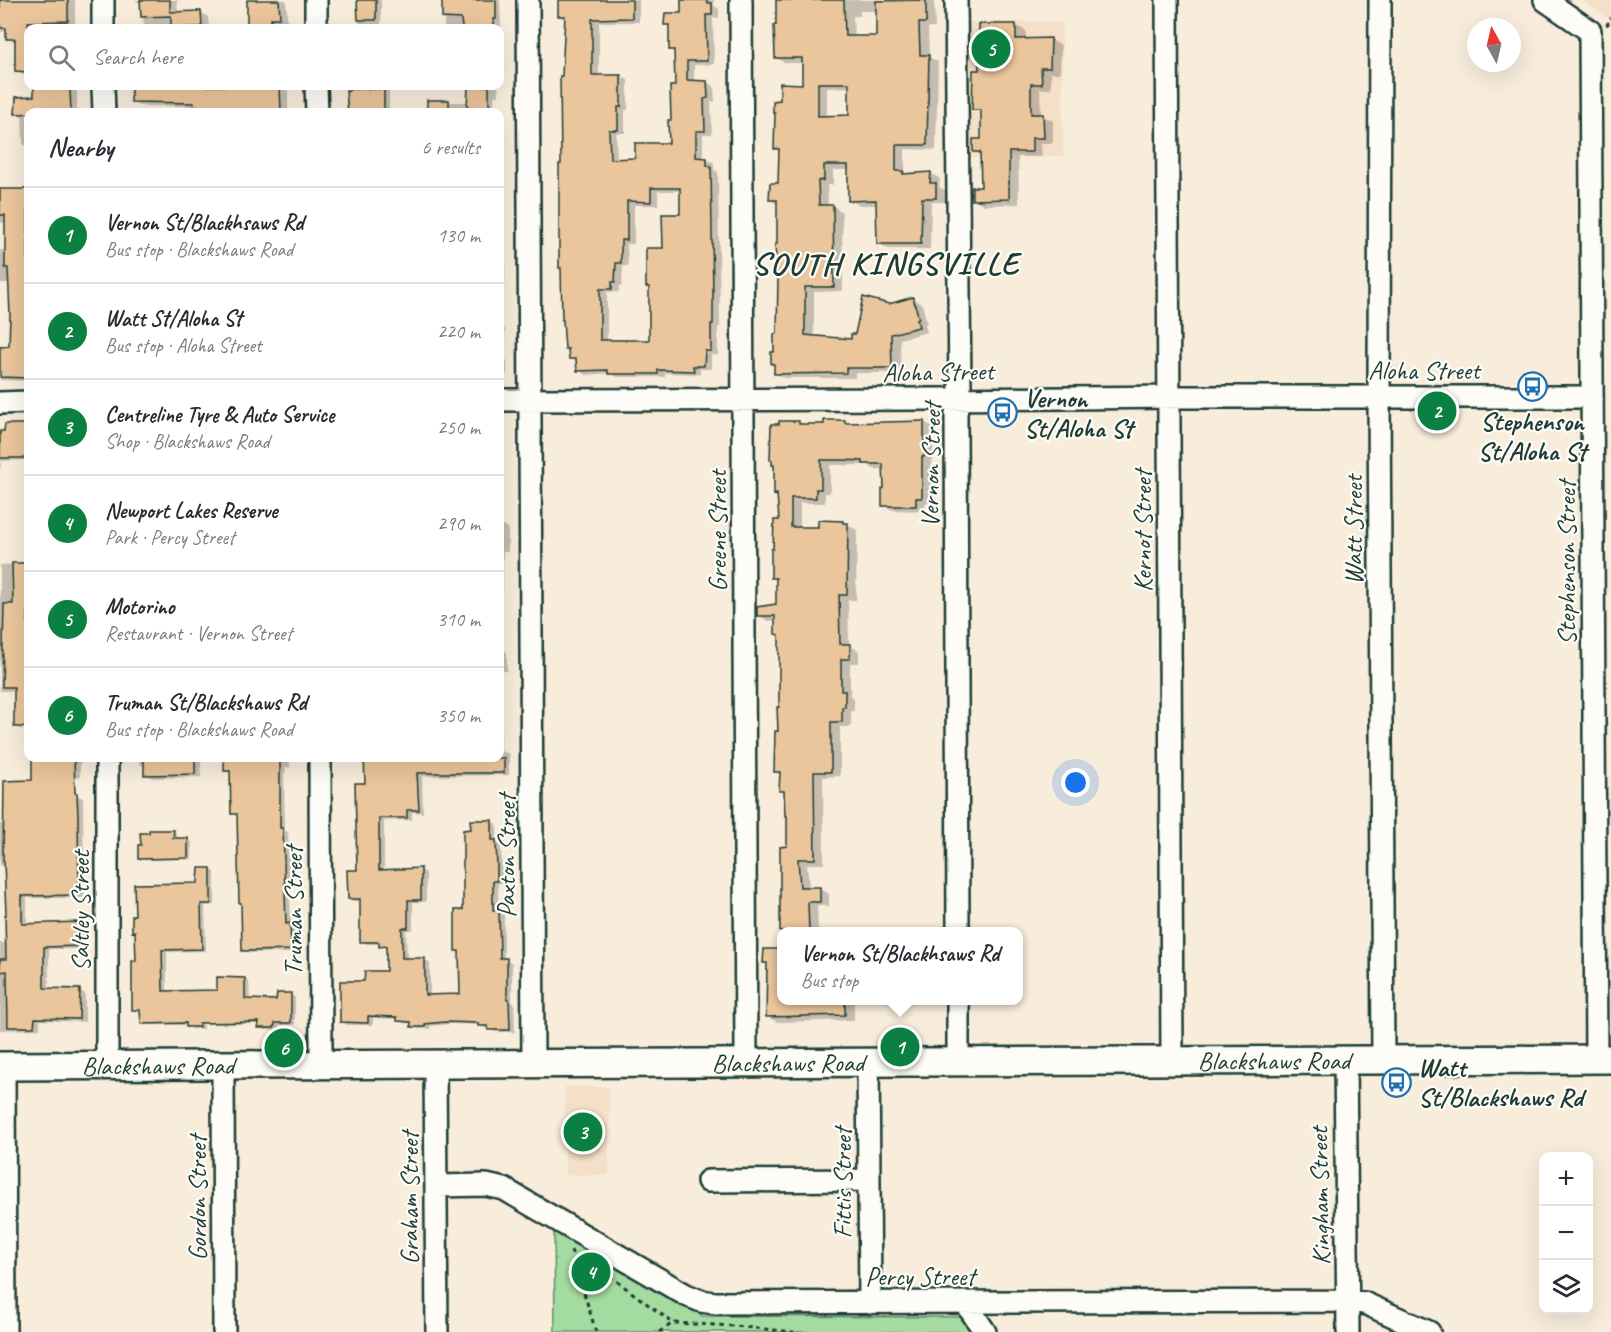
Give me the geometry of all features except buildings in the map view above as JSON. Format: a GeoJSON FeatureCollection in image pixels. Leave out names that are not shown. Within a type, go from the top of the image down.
{"type":"FeatureCollection","features":[{"type":"Feature","properties":{"kind":"main road","name":"Blackshaws Road"},"geometry":{"type":"LineString","coordinates":[[2,1066],[1604,1059]]}},
{"type":"Feature","properties":{"kind":"street"},"geometry":{"type":"LineString","coordinates":[[103,0],[103,24]]}},
{"type":"Feature","properties":{"kind":"street"},"geometry":{"type":"LineString","coordinates":[[316,0],[316,24]]}},
{"type":"Feature","properties":{"kind":"street","name":"Paxton Street"},"geometry":{"type":"LineString","coordinates":[[528,0],[533,1063]]}},
{"type":"Feature","properties":{"kind":"street","name":"Greene Street"},"geometry":{"type":"LineString","coordinates":[[741,0],[746,1062]]}},
{"type":"Feature","properties":{"kind":"street","name":"Vernon Street"},"geometry":{"type":"LineString","coordinates":[[956,0],[960,389],[956,414],[958,927]]}},
{"type":"Feature","properties":{"kind":"street","name":"Kernot Street"},"geometry":{"type":"LineString","coordinates":[[1167,0],[1172,1061]]}},
{"type":"Feature","properties":{"kind":"street","name":"Watt Street"},"geometry":{"type":"LineString","coordinates":[[1380,0],[1379,397],[1383,1060]]}},
{"type":"Feature","properties":{"kind":"street","name":"Stephenson Street"},"geometry":{"type":"LineString","coordinates":[[1545,0],[1590,31],[1592,397],[1604,1059]]}},
{"type":"Feature","properties":{"kind":"street"},"geometry":{"type":"LineString","coordinates":[[103,90],[104,108]]}},
{"type":"Feature","properties":{"kind":"street"},"geometry":{"type":"LineString","coordinates":[[316,90],[317,108]]}},
{"type":"Feature","properties":{"kind":"street","name":"Aloha Street"},"geometry":{"type":"LineString","coordinates":[[504,400],[1592,397]]}},
{"type":"Feature","properties":{"kind":"street"},"geometry":{"type":"LineString","coordinates":[[0,403],[24,402]]}},
{"type":"Feature","properties":{"kind":"street","name":"Saltley Street"},"geometry":{"type":"LineString","coordinates":[[107,762],[107,1065]]}},
{"type":"Feature","properties":{"kind":"street","name":"Truman Street"},"geometry":{"type":"LineString","coordinates":[[320,762],[321,1064]]}},
{"type":"Feature","properties":{"kind":"street"},"geometry":{"type":"LineString","coordinates":[[958,1005],[958,1062]]}},
{"type":"Feature","properties":{"kind":"street","name":"Kingham Street"},"geometry":{"type":"LineString","coordinates":[[1345,1060],[1348,1332]]}},
{"type":"Feature","properties":{"kind":"street","name":"Fittis Street"},"geometry":{"type":"LineString","coordinates":[[868,1062],[870,1303]]}},
{"type":"Feature","properties":{"kind":"street","name":"Graham Street"},"geometry":{"type":"LineString","coordinates":[[435,1064],[437,1332]]}},
{"type":"Feature","properties":{"kind":"street","name":"Gordon Street"},"geometry":{"type":"LineString","coordinates":[[223,1065],[224,1332]]}},
{"type":"Feature","properties":{"kind":"street"},"geometry":{"type":"LineString","coordinates":[[2,1066],[5,1332]]}},
{"type":"Feature","properties":{"kind":"street"},"geometry":{"type":"LineString","coordinates":[[708,1181],[869,1180]]}},
{"type":"Feature","properties":{"kind":"street","name":"Percy Street"},"geometry":{"type":"LineString","coordinates":[[436,1186],[486,1185],[504,1189],[686,1295],[701,1301],[715,1303],[870,1303],[1348,1301],[1364,1303],[1429,1332]]}},
{"type":"Feature","properties":{"kind":"street"},"geometry":{"type":"LineString","coordinates":[[965,1302],[985,1332]]}},
{"type":"Feature","properties":{"kind":"path"},"geometry":{"type":"LineString","coordinates":[[579,1253],[569,1246],[596,1332]]}},
{"type":"Feature","properties":{"kind":"path"},"geometry":{"type":"LineString","coordinates":[[588,1260],[673,1323],[795,1332]]}},
{"type":"Feature","properties":{"kind":"path"},"geometry":{"type":"LineString","coordinates":[[659,1332],[673,1323]]}},
{"type":"Feature","properties":{"kind":"shaded area"},"geometry":{"type":"Polygon","coordinates":[[[1582,0],[1611,0],[1611,20],[1582,0]]]}},
{"type":"Feature","properties":{"kind":"shaded area"},"geometry":{"type":"Polygon","coordinates":[[[965,22],[1062,22],[1063,156],[965,157],[965,22]]]}},
{"type":"Feature","properties":{"kind":"shaded area"},"geometry":{"type":"Polygon","coordinates":[[[565,1087],[609,1087],[609,1175],[565,1175],[565,1087]]]}},
{"type":"Feature","properties":{"kind":"green space"},"geometry":{"type":"Polygon","coordinates":[[[554,1227],[703,1316],[971,1317],[981,1332],[555,1332],[554,1227]]]}},
{"type":"Feature","properties":{"kind":"place","name":"Motorino"},"geometry":{"type":"Point","coordinates":[991,49]}},
{"type":"Feature","properties":{"kind":"place","name":"Stephenson St/Aloha St"},"geometry":{"type":"Point","coordinates":[1532,387]}},
{"type":"Feature","properties":{"kind":"place","name":"Watt St/Aloha St"},"geometry":{"type":"Point","coordinates":[1437,411]}},
{"type":"Feature","properties":{"kind":"place","name":"Vernon St/Aloha St"},"geometry":{"type":"Point","coordinates":[1003,413]}},
{"type":"Feature","properties":{"kind":"place","name":"Vernon St/Blackhsaws Rd"},"geometry":{"type":"Point","coordinates":[900,1047]}},
{"type":"Feature","properties":{"kind":"place","name":"Truman St/Blackshaws Rd"},"geometry":{"type":"Point","coordinates":[284,1048]}},
{"type":"Feature","properties":{"kind":"place","name":"Watt St/Blackshaws Rd"},"geometry":{"type":"Point","coordinates":[1397,1082]}},
{"type":"Feature","properties":{"kind":"place","name":"Centreline Tyre & Auto Service"},"geometry":{"type":"Point","coordinates":[583,1132]}},
{"type":"Feature","properties":{"kind":"place","name":"Newport Lakes Reserve"},"geometry":{"type":"Point","coordinates":[591,1272]}},
{"type":"Feature","properties":{"kind":"district","name":"SOUTH KINGSVILLE"},"geometry":{"type":"Point","coordinates":[886,263]}}]}
